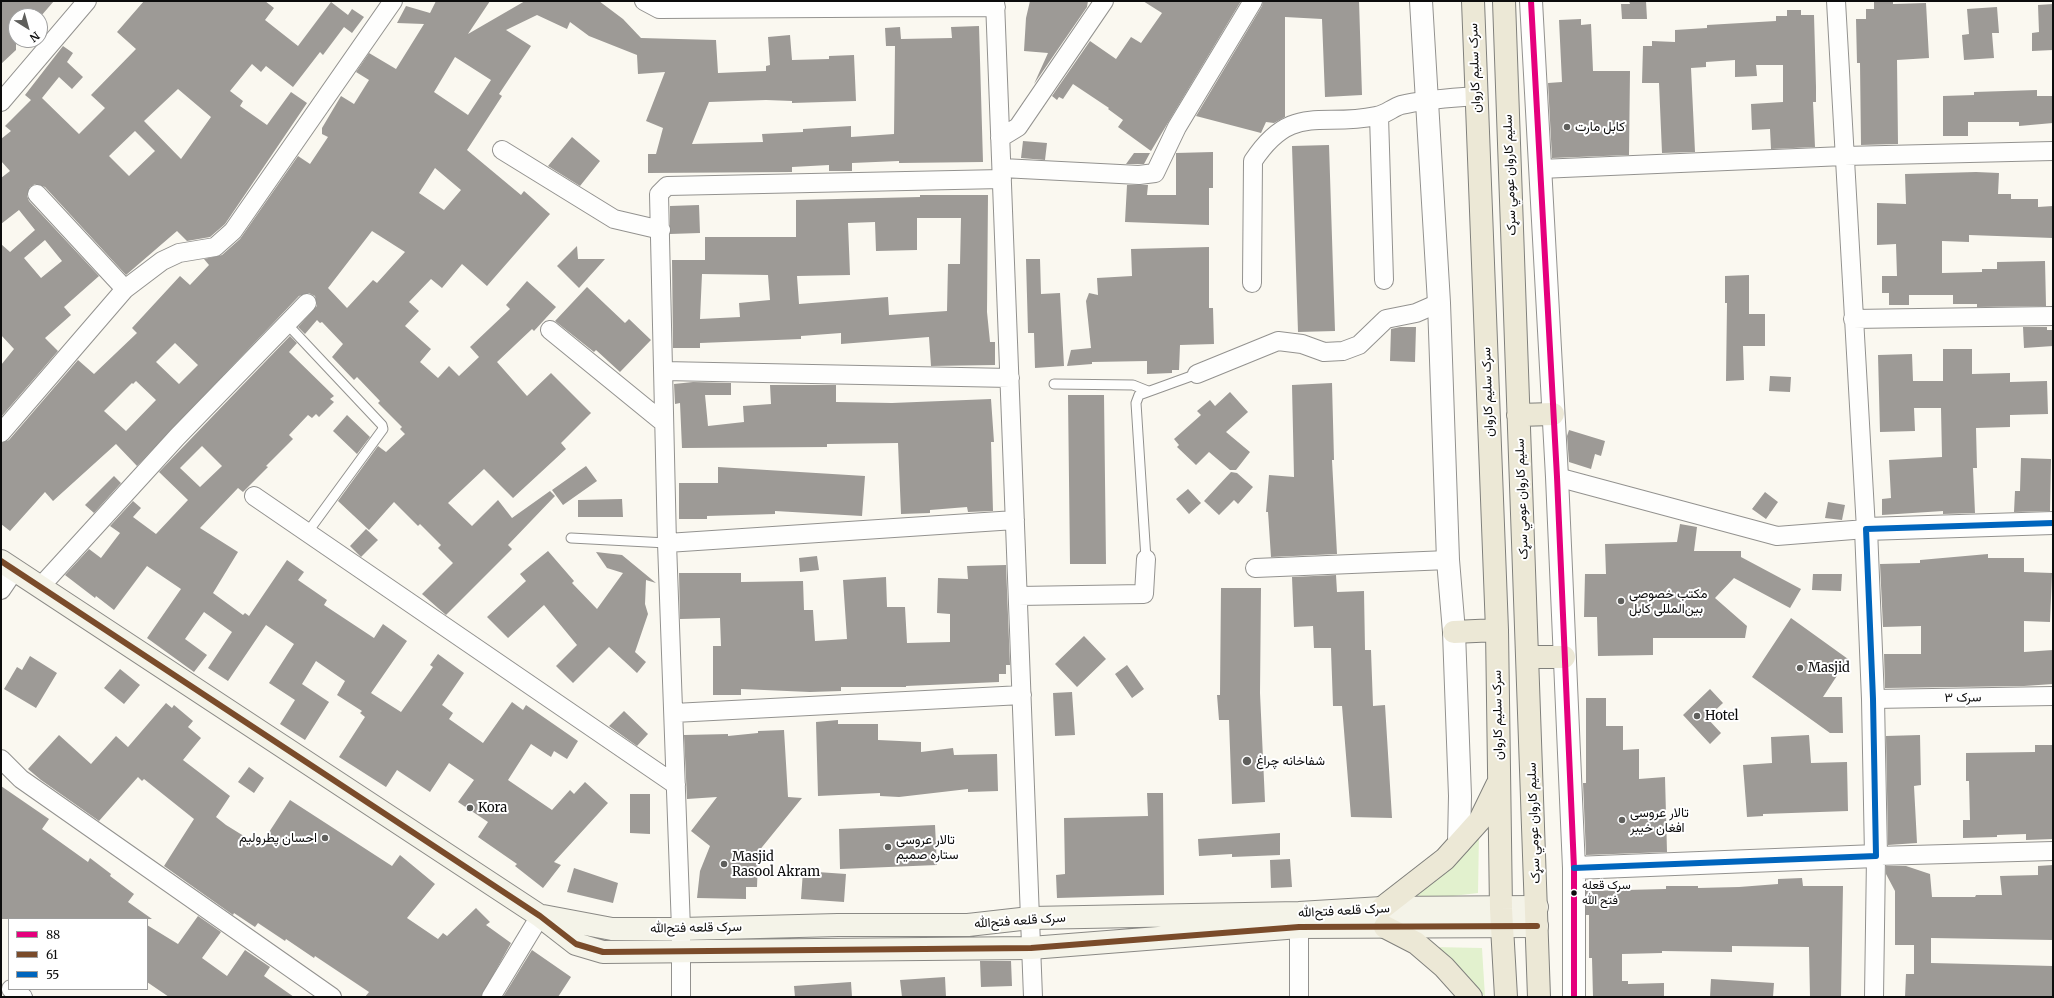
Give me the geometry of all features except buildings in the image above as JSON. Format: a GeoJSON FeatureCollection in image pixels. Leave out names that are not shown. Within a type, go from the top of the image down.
{"type":"FeatureCollection","features":[{"type":"Feature","properties":{"kind":"main road","name":"سرک سلیم کاروان"},"geometry":{"type":"LineString","coordinates":[[1473,1],[1497,630],[1498,782],[1506,997]]}},
{"type":"Feature","properties":{"kind":"main road","name":"سلیم کاروان عومي سړک"},"geometry":{"type":"LineString","coordinates":[[1504,1],[1539,997]]}},
{"type":"Feature","properties":{"kind":"main road"},"geometry":{"type":"LineString","coordinates":[[1518,415],[1553,414]]}},
{"type":"Feature","properties":{"kind":"main road","name":"سرک قلعه فتح‌الله"},"geometry":{"type":"LineString","coordinates":[[8,566],[41,586],[540,916],[576,944],[603,952],[681,950],[1031,948],[1299,927],[1384,918]]}},
{"type":"Feature","properties":{"kind":"main road"},"geometry":{"type":"LineString","coordinates":[[1454,632],[1497,630]]}},
{"type":"Feature","properties":{"kind":"main road"},"geometry":{"type":"LineString","coordinates":[[1528,657],[1564,657]]}},
{"type":"Feature","properties":{"kind":"main road"},"geometry":{"type":"LineString","coordinates":[[1467,994],[1416,943],[1384,918],[1445,859],[1480,820],[1498,782]]}},
{"type":"Feature","properties":{"kind":"main road","name":"سرک قلعه فتح‌الله"},"geometry":{"type":"LineString","coordinates":[[540,916],[612,929],[681,929],[838,925],[968,925],[1030,918],[1299,913],[1384,918],[1537,917]]}},
{"type":"Feature","properties":{"kind":"street"},"geometry":{"type":"LineString","coordinates":[[1,102],[87,1]]}},
{"type":"Feature","properties":{"kind":"street"},"geometry":{"type":"LineString","coordinates":[[1,433],[125,289],[162,261],[179,253],[215,248],[233,231],[393,1]]}},
{"type":"Feature","properties":{"kind":"street"},"geometry":{"type":"LineString","coordinates":[[644,1],[659,9],[712,5],[995,4],[1033,997]]}},
{"type":"Feature","properties":{"kind":"street"},"geometry":{"type":"LineString","coordinates":[[1000,138],[1018,127],[1104,1]]}},
{"type":"Feature","properties":{"kind":"street"},"geometry":{"type":"LineString","coordinates":[[681,997],[681,929],[667,543],[659,194],[667,186],[1002,174],[1138,175],[1156,173],[1177,127],[1253,1]]}},
{"type":"Feature","properties":{"kind":"street"},"geometry":{"type":"LineString","coordinates":[[1421,1],[1439,303],[1448,560],[1454,632],[1460,796],[1460,843]]}},
{"type":"Feature","properties":{"kind":"street"},"geometry":{"type":"LineString","coordinates":[[1531,1],[1557,477],[1574,868],[1574,997]]}},
{"type":"Feature","properties":{"kind":"street"},"geometry":{"type":"LineString","coordinates":[[1836,1],[1866,529],[1873,699],[1876,856],[1874,997]]}},
{"type":"Feature","properties":{"kind":"street"},"geometry":{"type":"LineString","coordinates":[[1252,283],[1253,161],[1261,149],[1276,133],[1296,122],[1379,116],[1395,107],[1427,100],[1476,96]]}},
{"type":"Feature","properties":{"kind":"street"},"geometry":{"type":"LineString","coordinates":[[1379,116],[1384,280]]}},
{"type":"Feature","properties":{"kind":"street"},"geometry":{"type":"LineString","coordinates":[[502,150],[614,219],[661,230]]}},
{"type":"Feature","properties":{"kind":"street"},"geometry":{"type":"LineString","coordinates":[[1540,169],[1844,156],[2053,151]]}},
{"type":"Feature","properties":{"kind":"street"},"geometry":{"type":"LineString","coordinates":[[37,194],[125,289]]}},
{"type":"Feature","properties":{"kind":"street"},"geometry":{"type":"LineString","coordinates":[[41,586],[177,437],[307,303]]}},
{"type":"Feature","properties":{"kind":"street"},"geometry":{"type":"LineString","coordinates":[[1197,374],[1278,341],[1302,344],[1324,352],[1343,350],[1359,345],[1386,319],[1416,313],[1439,303]]}},
{"type":"Feature","properties":{"kind":"street"},"geometry":{"type":"LineString","coordinates":[[1853,319],[2053,316]]}},
{"type":"Feature","properties":{"kind":"street"},"geometry":{"type":"LineString","coordinates":[[550,330],[664,424]]}},
{"type":"Feature","properties":{"kind":"street"},"geometry":{"type":"LineString","coordinates":[[664,371],[1010,378]]}},
{"type":"Feature","properties":{"kind":"street"},"geometry":{"type":"LineString","coordinates":[[1557,477],[1777,536],[1866,529],[2053,523]]}},
{"type":"Feature","properties":{"kind":"street"},"geometry":{"type":"LineString","coordinates":[[254,496],[676,785]]}},
{"type":"Feature","properties":{"kind":"street"},"geometry":{"type":"LineString","coordinates":[[667,543],[1015,520]]}},
{"type":"Feature","properties":{"kind":"street"},"geometry":{"type":"LineString","coordinates":[[1018,596],[1144,594],[1146,559]]}},
{"type":"Feature","properties":{"kind":"street"},"geometry":{"type":"LineString","coordinates":[[1255,568],[1448,560]]}},
{"type":"Feature","properties":{"kind":"street"},"geometry":{"type":"LineString","coordinates":[[1,590],[8,566]]}},
{"type":"Feature","properties":{"kind":"street"},"geometry":{"type":"LineString","coordinates":[[674,713],[1022,696]]}},
{"type":"Feature","properties":{"kind":"street","name":"سرک ۳"},"geometry":{"type":"LineString","coordinates":[[1873,699],[2053,696]]}},
{"type":"Feature","properties":{"kind":"street"},"geometry":{"type":"LineString","coordinates":[[1,759],[21,779],[332,997]]}},
{"type":"Feature","properties":{"kind":"street"},"geometry":{"type":"LineString","coordinates":[[1574,868],[1876,856],[2053,851]]}},
{"type":"Feature","properties":{"kind":"street"},"geometry":{"type":"LineString","coordinates":[[491,997],[540,916]]}},
{"type":"Feature","properties":{"kind":"street"},"geometry":{"type":"LineString","coordinates":[[1299,927],[1299,997]]}},
{"type":"Feature","properties":{"kind":"street"},"geometry":{"type":"LineString","coordinates":[[13,990],[23,997]]}},
{"type":"Feature","properties":{"kind":"lane"},"geometry":{"type":"LineString","coordinates":[[287,324],[382,425],[384,429],[307,533]]}},
{"type":"Feature","properties":{"kind":"lane"},"geometry":{"type":"LineString","coordinates":[[1146,559],[1136,404],[1139,395],[1197,374]]}},
{"type":"Feature","properties":{"kind":"lane"},"geometry":{"type":"LineString","coordinates":[[1054,384],[1133,384],[1148,391]]}},
{"type":"Feature","properties":{"kind":"lane"},"geometry":{"type":"LineString","coordinates":[[571,538],[667,543]]}},
{"type":"Feature","properties":{"kind":"green space"},"geometry":{"type":"Polygon","coordinates":[[[1479,833],[1478,893],[1411,901],[1452,865],[1479,833]]]}},
{"type":"Feature","properties":{"kind":"green space"},"geometry":{"type":"Polygon","coordinates":[[[1433,947],[1482,948],[1485,997],[1463,971],[1433,947]]]}},
{"type":"Feature","properties":{"kind":"transit line","name":"88"},"geometry":{"type":"LineString","coordinates":[[1531,1],[1557,477],[1574,868],[1574,997]]}},
{"type":"Feature","properties":{"kind":"transit line","name":"55"},"geometry":{"type":"LineString","coordinates":[[1574,868],[1876,856],[1873,699],[1866,529],[2053,523]]}},
{"type":"Feature","properties":{"kind":"transit line","name":"61"},"geometry":{"type":"LineString","coordinates":[[1,561],[540,916],[576,944],[603,952],[1031,948],[1299,927],[1537,926]]}},
{"type":"Feature","properties":{"kind":"place","name":"کابل مارت"},"geometry":{"type":"Point","coordinates":[1567,127]}},
{"type":"Feature","properties":{"kind":"place","name":"مکتب خصوصی بین‌المللی کابل"},"geometry":{"type":"Point","coordinates":[1621,601]}},
{"type":"Feature","properties":{"kind":"place","name":"Masjid"},"geometry":{"type":"Point","coordinates":[1800,668]}},
{"type":"Feature","properties":{"kind":"place","name":"Hotel"},"geometry":{"type":"Point","coordinates":[1697,716]}},
{"type":"Feature","properties":{"kind":"place","name":"شفاخانه چراغ"},"geometry":{"type":"Point","coordinates":[1247,761]}},
{"type":"Feature","properties":{"kind":"place","name":"Kora"},"geometry":{"type":"Point","coordinates":[470,808]}},
{"type":"Feature","properties":{"kind":"place","name":"تالار عروسی افغان خیبر"},"geometry":{"type":"Point","coordinates":[1622,820]}},
{"type":"Feature","properties":{"kind":"place","name":"احسان پطرولیم"},"geometry":{"type":"Point","coordinates":[325,838]}},
{"type":"Feature","properties":{"kind":"place","name":"تالار عروسی ستاره صمیم"},"geometry":{"type":"Point","coordinates":[888,847]}},
{"type":"Feature","properties":{"kind":"place","name":"Masjid Rasool Akram"},"geometry":{"type":"Point","coordinates":[724,864]}},
{"type":"Feature","properties":{"kind":"place","name":"سرک قعله فتح الله"},"geometry":{"type":"Point","coordinates":[1574,893]}}]}
